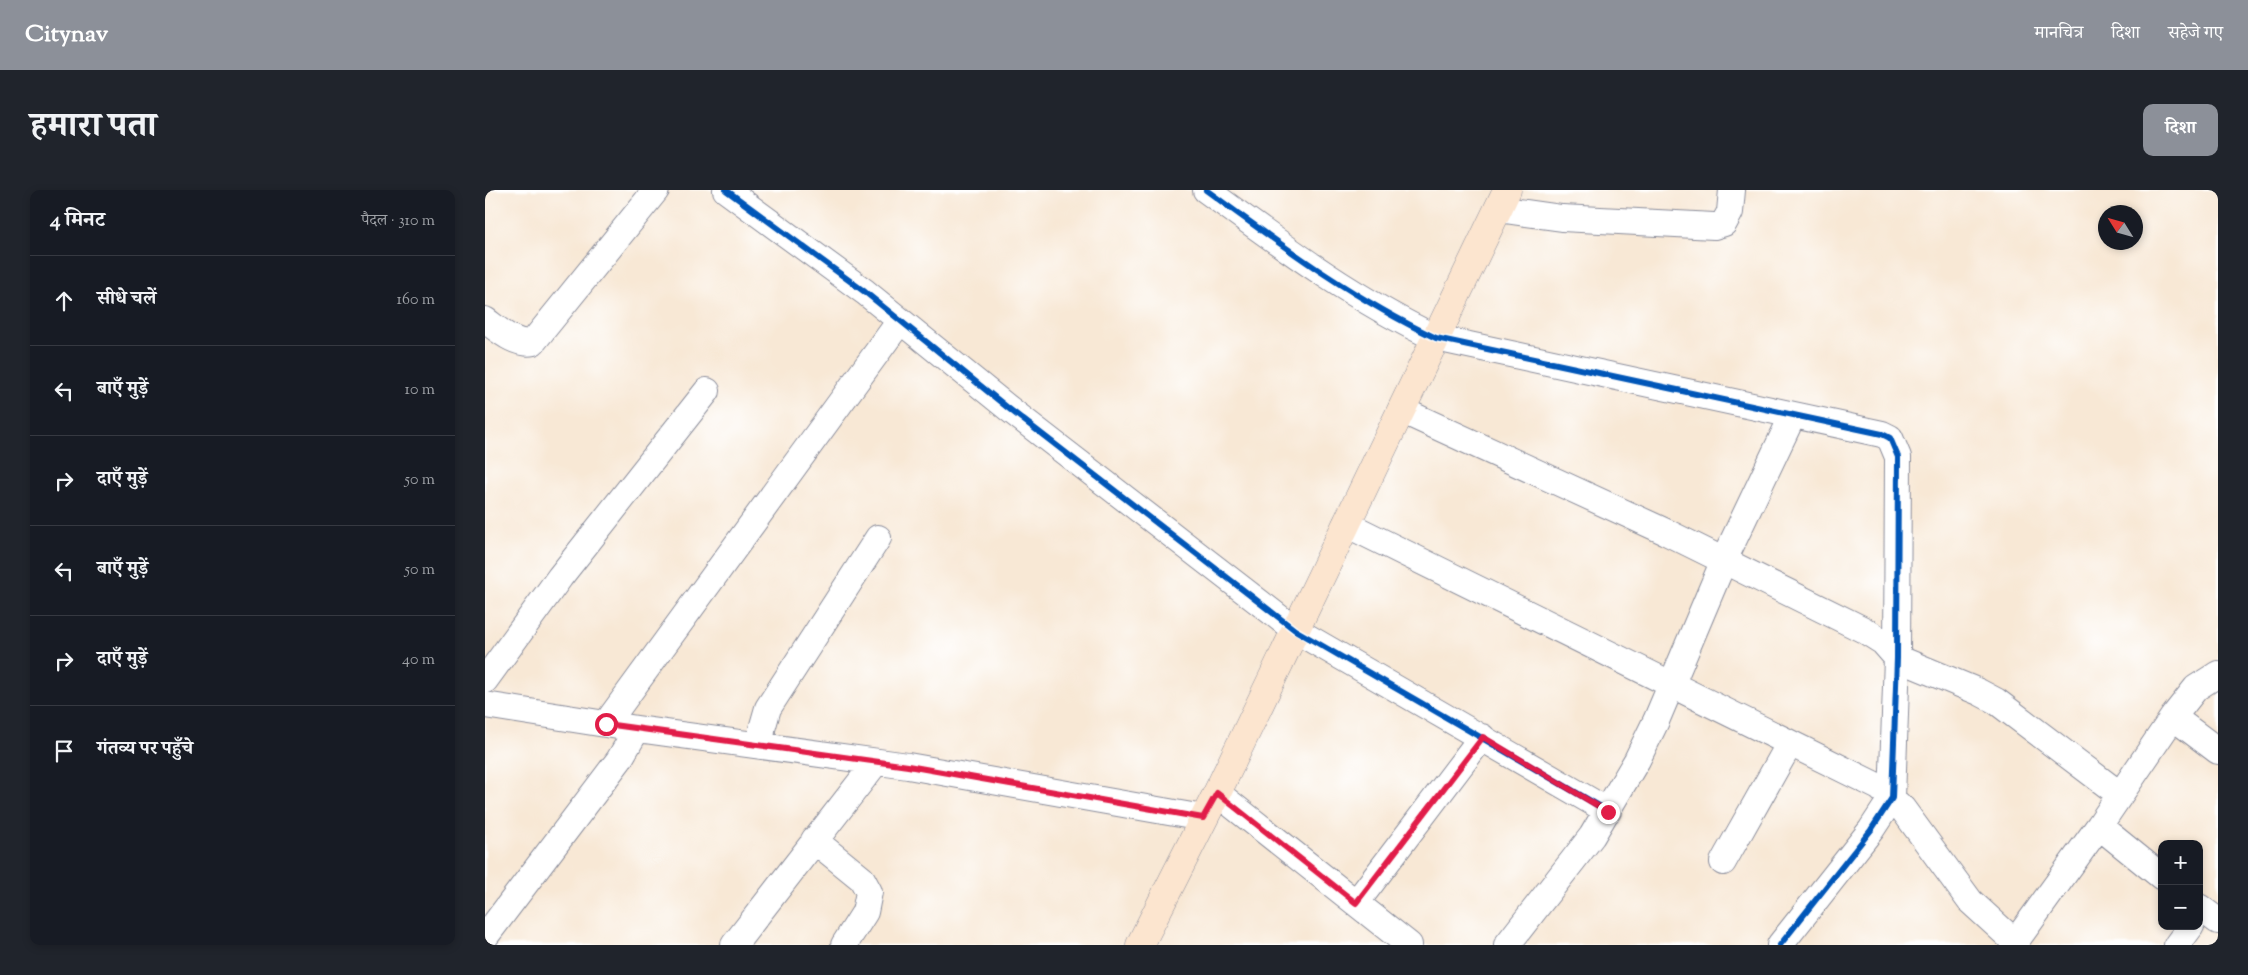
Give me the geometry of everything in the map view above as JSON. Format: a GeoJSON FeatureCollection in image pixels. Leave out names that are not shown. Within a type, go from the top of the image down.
{"type":"FeatureCollection","features":[{"type":"Feature","properties":{"kind":"main road"},"geometry":{"type":"LineString","coordinates":[[1140,945],[1217,793],[1503,200]]}},
{"type":"Feature","properties":{"kind":"street"},"geometry":{"type":"LineString","coordinates":[[485,320],[517,342],[525,344],[533,342],[656,190]]}},
{"type":"Feature","properties":{"kind":"street"},"geometry":{"type":"LineString","coordinates":[[727,190],[865,292],[1009,408],[1295,630],[1483,737],[1608,812]]}},
{"type":"Feature","properties":{"kind":"street"},"geometry":{"type":"LineString","coordinates":[[1206,190],[1361,299],[1398,320],[1436,338],[1882,434],[1890,438],[1898,457],[1897,658],[1892,798],[1871,830],[1780,945]]}},
{"type":"Feature","properties":{"kind":"street"},"geometry":{"type":"LineString","coordinates":[[1503,200],[1562,218],[1714,226],[1724,223],[1730,212],[1732,190]]}},
{"type":"Feature","properties":{"kind":"street"},"geometry":{"type":"LineString","coordinates":[[606,724],[900,321]]}},
{"type":"Feature","properties":{"kind":"street"},"geometry":{"type":"LineString","coordinates":[[485,680],[561,577],[707,390]]}},
{"type":"Feature","properties":{"kind":"street"},"geometry":{"type":"LineString","coordinates":[[1401,410],[1724,560],[1864,630],[1883,642],[1897,658],[1979,692],[1996,702],[2119,794]]}},
{"type":"Feature","properties":{"kind":"street"},"geometry":{"type":"LineString","coordinates":[[1507,945],[1592,836],[1608,812],[1637,760],[1672,684],[1724,560],[1793,415]]}},
{"type":"Feature","properties":{"kind":"street"},"geometry":{"type":"LineString","coordinates":[[1346,524],[1879,787],[1902,808],[1970,901],[2014,944],[2099,826],[2173,717],[2195,688],[2218,674]]}},
{"type":"Feature","properties":{"kind":"street"},"geometry":{"type":"LineString","coordinates":[[761,746],[761,729],[768,708],[878,538]]}},
{"type":"Feature","properties":{"kind":"street"},"geometry":{"type":"LineString","coordinates":[[486,706],[876,762],[1203,818]]}},
{"type":"Feature","properties":{"kind":"street"},"geometry":{"type":"LineString","coordinates":[[2173,717],[2218,751]]}},
{"type":"Feature","properties":{"kind":"street"},"geometry":{"type":"LineString","coordinates":[[485,937],[619,760],[637,729]]}},
{"type":"Feature","properties":{"kind":"street"},"geometry":{"type":"LineString","coordinates":[[1356,903],[1483,737]]}},
{"type":"Feature","properties":{"kind":"street"},"geometry":{"type":"LineString","coordinates":[[1723,862],[1790,743]]}},
{"type":"Feature","properties":{"kind":"street"},"geometry":{"type":"LineString","coordinates":[[734,945],[876,762]]}},
{"type":"Feature","properties":{"kind":"street"},"geometry":{"type":"LineString","coordinates":[[1217,793],[1409,945]]}},
{"type":"Feature","properties":{"kind":"street"},"geometry":{"type":"LineString","coordinates":[[2099,826],[2158,874]]}},
{"type":"Feature","properties":{"kind":"street"},"geometry":{"type":"LineString","coordinates":[[814,840],[862,879],[869,892],[865,912],[844,945]]}},
{"type":"Feature","properties":{"kind":"street"},"geometry":{"type":"LineString","coordinates":[[2177,945],[2190,930]]}},
{"type":"Feature","properties":{"kind":"cycle path"},"geometry":{"type":"LineString","coordinates":[[726,190],[865,292],[1008,408],[1295,630],[1608,811]]}},
{"type":"Feature","properties":{"kind":"cycle path"},"geometry":{"type":"LineString","coordinates":[[1206,190],[1318,270],[1375,306],[1436,338],[1882,434],[1890,438],[1898,457],[1897,658],[1892,798],[1871,830],[1780,945]]}},
{"type":"Feature","properties":{"kind":"route"},"geometry":{"type":"LineString","coordinates":[[606,724],[908,766],[1203,818],[1217,793],[1356,903],[1483,737],[1608,812]]}}]}
